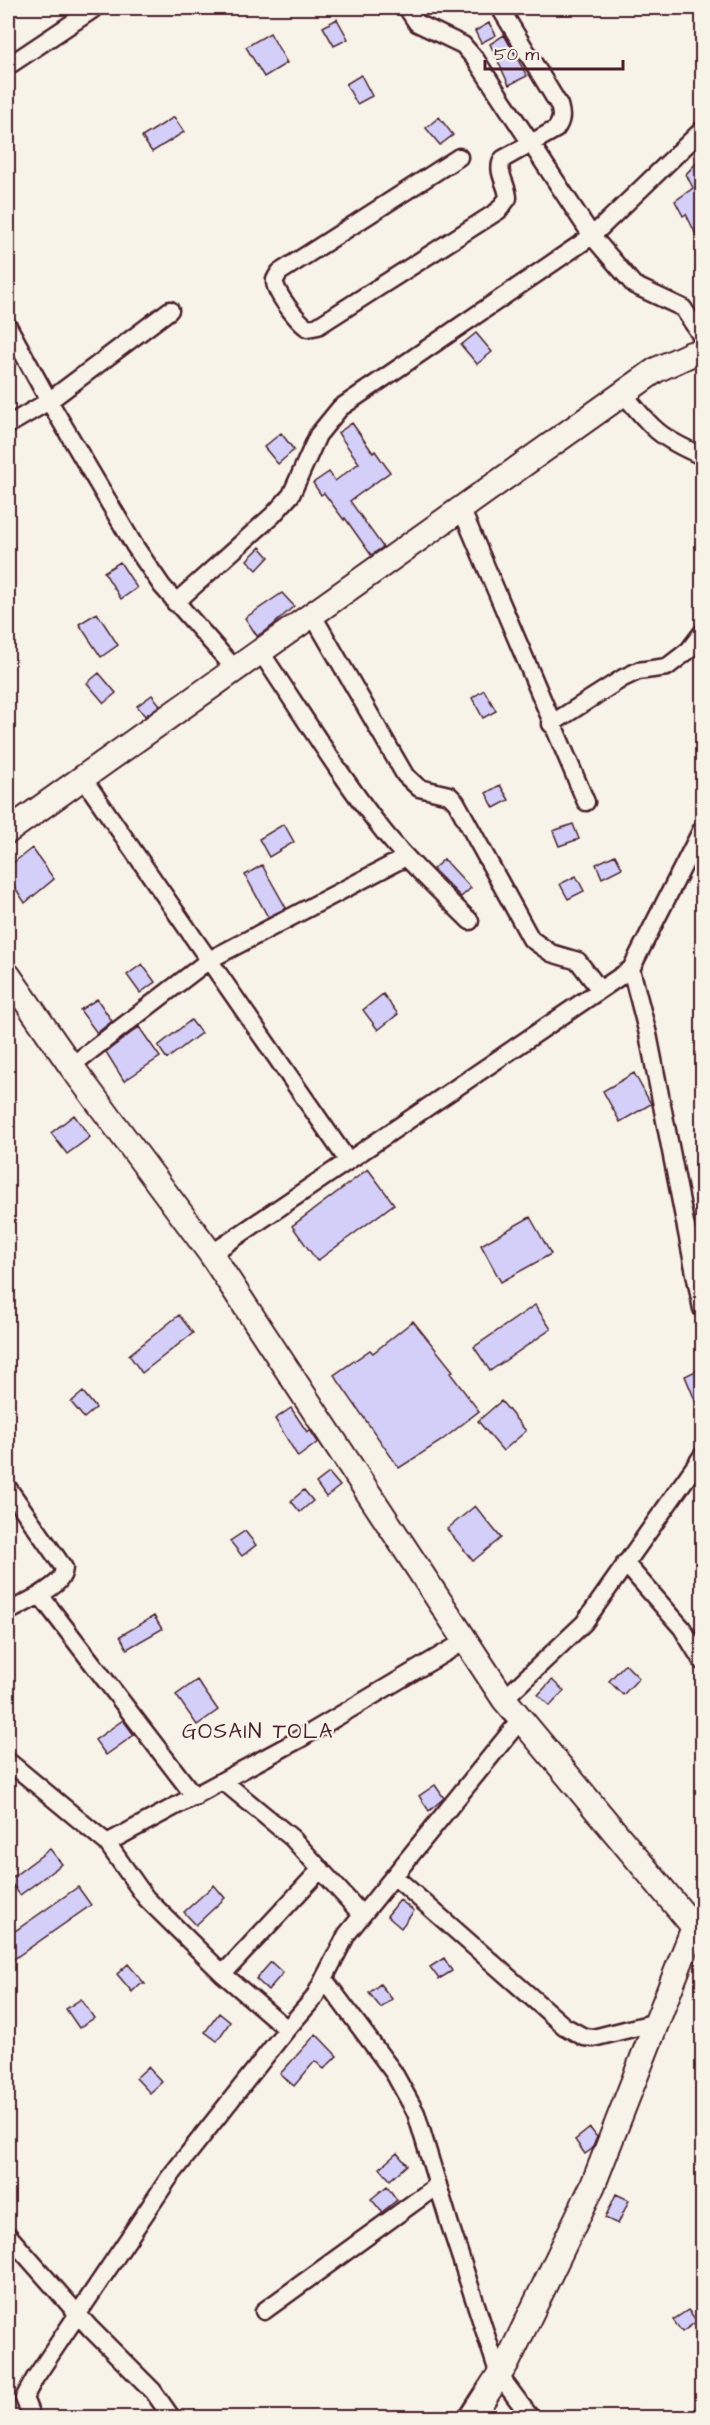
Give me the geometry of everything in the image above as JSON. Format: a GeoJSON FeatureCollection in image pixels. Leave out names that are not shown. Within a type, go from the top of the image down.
{"type":"FeatureCollection","features":[{"type":"Feature","properties":{"kind":"street"},"geometry":{"type":"LineString","coordinates":[[8,66],[94,8]]}},
{"type":"Feature","properties":{"kind":"street"},"geometry":{"type":"LineString","coordinates":[[407,8],[417,23],[463,45],[592,236],[634,285],[683,308],[702,338]]}},
{"type":"Feature","properties":{"kind":"street"},"geometry":{"type":"LineString","coordinates":[[459,157],[280,272],[275,279],[276,288],[300,324],[308,328],[318,326],[498,211],[508,198],[500,164],[503,159],[556,129],[562,116],[559,105],[500,8]]}},
{"type":"Feature","properties":{"kind":"street"},"geometry":{"type":"LineString","coordinates":[[175,603],[273,515],[291,495],[318,435],[340,408],[592,236],[702,130]]}},
{"type":"Feature","properties":{"kind":"street"},"geometry":{"type":"LineString","coordinates":[[8,425],[49,401],[170,310]]}},
{"type":"Feature","properties":{"kind":"street"},"geometry":{"type":"LineString","coordinates":[[8,326],[49,401],[134,545],[175,603],[235,669]]}},
{"type":"Feature","properties":{"kind":"street"},"geometry":{"type":"LineString","coordinates":[[8,831],[656,370],[702,351]]}},
{"type":"Feature","properties":{"kind":"street"},"geometry":{"type":"LineString","coordinates":[[623,393],[646,422],[662,437],[702,456]]}},
{"type":"Feature","properties":{"kind":"street"},"geometry":{"type":"LineString","coordinates":[[461,508],[585,802]]}},
{"type":"Feature","properties":{"kind":"street"},"geometry":{"type":"LineString","coordinates":[[312,614],[405,775],[419,788],[449,795],[456,802],[531,939],[551,953],[578,961],[600,990]]}},
{"type":"Feature","properties":{"kind":"street"},"geometry":{"type":"LineString","coordinates":[[551,724],[623,678],[638,671],[656,670],[673,663],[689,650],[702,633]]}},
{"type":"Feature","properties":{"kind":"street"},"geometry":{"type":"LineString","coordinates":[[260,651],[364,805],[406,857],[470,921]]}},
{"type":"Feature","properties":{"kind":"street"},"geometry":{"type":"LineString","coordinates":[[83,778],[348,1161]]}},
{"type":"Feature","properties":{"kind":"street"},"geometry":{"type":"LineString","coordinates":[[211,1254],[631,969],[702,830]]}},
{"type":"Feature","properties":{"kind":"street"},"geometry":{"type":"LineString","coordinates":[[71,1066],[209,960],[406,857]]}},
{"type":"Feature","properties":{"kind":"street"},"geometry":{"type":"LineString","coordinates":[[631,969],[648,1034],[702,1309]]}},
{"type":"Feature","properties":{"kind":"street"},"geometry":{"type":"LineString","coordinates":[[8,975],[71,1066],[211,1254],[504,1699],[698,1931],[657,2022],[593,2186],[508,2361],[471,2418]]}},
{"type":"Feature","properties":{"kind":"street"},"geometry":{"type":"LineString","coordinates":[[504,1699],[584,1623],[702,1456]]}},
{"type":"Feature","properties":{"kind":"street"},"geometry":{"type":"LineString","coordinates":[[8,1488],[64,1568],[64,1574],[58,1582],[40,1595],[8,1612]]}},
{"type":"Feature","properties":{"kind":"street"},"geometry":{"type":"LineString","coordinates":[[625,1563],[682,1628],[702,1661]]}},
{"type":"Feature","properties":{"kind":"street"},"geometry":{"type":"LineString","coordinates":[[40,1595],[195,1797]]}},
{"type":"Feature","properties":{"kind":"street"},"geometry":{"type":"LineString","coordinates":[[107,1843],[298,1740],[465,1641]]}},
{"type":"Feature","properties":{"kind":"street"},"geometry":{"type":"LineString","coordinates":[[32,2418],[24,2398],[43,2364],[169,2178],[314,1998],[347,1934],[521,1719]]}},
{"type":"Feature","properties":{"kind":"street"},"geometry":{"type":"LineString","coordinates":[[8,1761],[107,1843],[146,1898],[223,1974],[287,2029]]}},
{"type":"Feature","properties":{"kind":"street"},"geometry":{"type":"LineString","coordinates":[[223,1781],[291,1838],[363,1915]]}},
{"type":"Feature","properties":{"kind":"street"},"geometry":{"type":"LineString","coordinates":[[223,1974],[321,1869]]}},
{"type":"Feature","properties":{"kind":"street"},"geometry":{"type":"LineString","coordinates":[[394,1876],[564,2026],[584,2037],[593,2038],[657,2022]]}},
{"type":"Feature","properties":{"kind":"street"},"geometry":{"type":"LineString","coordinates":[[324,1979],[394,2073],[416,2113],[499,2374],[531,2418]]}},
{"type":"Feature","properties":{"kind":"street"},"geometry":{"type":"LineString","coordinates":[[264,2311],[438,2185]]}},
{"type":"Feature","properties":{"kind":"street"},"geometry":{"type":"LineString","coordinates":[[8,2235],[77,2314],[153,2391],[172,2418]]}},
{"type":"Feature","properties":{"kind":"building"},"geometry":{"type":"Polygon","coordinates":[[[337,19],[348,39],[334,46],[323,27],[337,19]]]}},
{"type":"Feature","properties":{"kind":"building"},"geometry":{"type":"Polygon","coordinates":[[[489,23],[496,35],[481,43],[475,31],[489,23]]]}},
{"type":"Feature","properties":{"kind":"building"},"geometry":{"type":"Polygon","coordinates":[[[270,33],[287,63],[264,77],[246,47],[270,33]]]}},
{"type":"Feature","properties":{"kind":"building"},"geometry":{"type":"Polygon","coordinates":[[[504,35],[527,76],[509,85],[490,44],[504,35]]]}},
{"type":"Feature","properties":{"kind":"building"},"geometry":{"type":"Polygon","coordinates":[[[361,75],[372,96],[357,104],[346,84],[361,75]]]}},
{"type":"Feature","properties":{"kind":"building"},"geometry":{"type":"Polygon","coordinates":[[[174,117],[184,132],[152,152],[142,137],[174,117]]]}},
{"type":"Feature","properties":{"kind":"building"},"geometry":{"type":"Polygon","coordinates":[[[439,117],[453,135],[440,145],[426,128],[439,117]]]}},
{"type":"Feature","properties":{"kind":"building"},"geometry":{"type":"Polygon","coordinates":[[[702,157],[702,247],[686,214],[683,216],[675,201],[693,188],[686,174],[702,157]]]}},
{"type":"Feature","properties":{"kind":"building"},"geometry":{"type":"Polygon","coordinates":[[[476,333],[492,352],[477,364],[461,345],[476,333]]]}},
{"type":"Feature","properties":{"kind":"building"},"geometry":{"type":"Polygon","coordinates":[[[352,423],[390,472],[350,501],[383,547],[371,555],[345,518],[344,520],[324,493],[321,495],[313,483],[329,472],[335,481],[359,463],[338,433],[352,423]]]}},
{"type":"Feature","properties":{"kind":"building"},"geometry":{"type":"Polygon","coordinates":[[[281,433],[294,450],[278,464],[264,447],[281,433]]]}},
{"type":"Feature","properties":{"kind":"building"},"geometry":{"type":"Polygon","coordinates":[[[260,547],[269,557],[257,570],[247,560],[260,547]]]}},
{"type":"Feature","properties":{"kind":"building"},"geometry":{"type":"Polygon","coordinates":[[[120,562],[137,588],[121,599],[104,572],[120,562]]]}},
{"type":"Feature","properties":{"kind":"building"},"geometry":{"type":"Polygon","coordinates":[[[282,593],[294,606],[257,636],[245,618],[282,593]]]}},
{"type":"Feature","properties":{"kind":"building"},"geometry":{"type":"Polygon","coordinates":[[[97,613],[118,645],[101,657],[79,624],[97,613]]]}},
{"type":"Feature","properties":{"kind":"building"},"geometry":{"type":"Polygon","coordinates":[[[99,673],[116,693],[104,703],[87,683],[99,673]]]}},
{"type":"Feature","properties":{"kind":"building"},"geometry":{"type":"Polygon","coordinates":[[[484,690],[496,711],[483,718],[472,698],[484,690]]]}},
{"type":"Feature","properties":{"kind":"building"},"geometry":{"type":"Polygon","coordinates":[[[152,695],[160,705],[145,716],[137,706],[152,695]]]}},
{"type":"Feature","properties":{"kind":"building"},"geometry":{"type":"Polygon","coordinates":[[[500,785],[509,800],[494,808],[486,793],[500,785]]]}},
{"type":"Feature","properties":{"kind":"building"},"geometry":{"type":"Polygon","coordinates":[[[284,824],[294,842],[269,857],[259,839],[284,824]]]}},
{"type":"Feature","properties":{"kind":"building"},"geometry":{"type":"Polygon","coordinates":[[[573,824],[579,839],[559,846],[553,831],[573,824]]]}},
{"type":"Feature","properties":{"kind":"building"},"geometry":{"type":"Polygon","coordinates":[[[32,848],[54,879],[25,903],[8,877],[8,867],[32,848]]]}},
{"type":"Feature","properties":{"kind":"building"},"geometry":{"type":"Polygon","coordinates":[[[615,855],[622,868],[602,878],[596,864],[615,855]]]}},
{"type":"Feature","properties":{"kind":"building"},"geometry":{"type":"Polygon","coordinates":[[[444,859],[471,888],[461,897],[433,869],[444,859]]]}},
{"type":"Feature","properties":{"kind":"building"},"geometry":{"type":"Polygon","coordinates":[[[262,865],[286,908],[268,917],[245,875],[262,865]]]}},
{"type":"Feature","properties":{"kind":"building"},"geometry":{"type":"Polygon","coordinates":[[[576,876],[584,891],[568,899],[560,884],[576,876]]]}},
{"type":"Feature","properties":{"kind":"building"},"geometry":{"type":"Polygon","coordinates":[[[142,964],[155,982],[140,993],[127,975],[142,964]]]}},
{"type":"Feature","properties":{"kind":"building"},"geometry":{"type":"Polygon","coordinates":[[[383,994],[398,1014],[378,1030],[363,1010],[383,994]]]}},
{"type":"Feature","properties":{"kind":"building"},"geometry":{"type":"Polygon","coordinates":[[[97,999],[112,1021],[97,1033],[80,1010],[97,999]]]}},
{"type":"Feature","properties":{"kind":"building"},"geometry":{"type":"Polygon","coordinates":[[[191,1020],[201,1033],[167,1059],[158,1046],[191,1020]]]}},
{"type":"Feature","properties":{"kind":"building"},"geometry":{"type":"Polygon","coordinates":[[[139,1027],[160,1057],[124,1081],[106,1052],[139,1027]]]}},
{"type":"Feature","properties":{"kind":"building"},"geometry":{"type":"Polygon","coordinates":[[[634,1073],[651,1104],[620,1122],[603,1091],[634,1073]]]}},
{"type":"Feature","properties":{"kind":"building"},"geometry":{"type":"Polygon","coordinates":[[[74,1115],[90,1137],[67,1154],[51,1133],[74,1115]]]}},
{"type":"Feature","properties":{"kind":"building"},"geometry":{"type":"Polygon","coordinates":[[[368,1169],[394,1204],[317,1261],[292,1226],[368,1169]]]}},
{"type":"Feature","properties":{"kind":"building"},"geometry":{"type":"Polygon","coordinates":[[[530,1217],[551,1254],[501,1282],[481,1245],[530,1217]]]}},
{"type":"Feature","properties":{"kind":"building"},"geometry":{"type":"Polygon","coordinates":[[[535,1305],[551,1329],[490,1371],[474,1347],[535,1305]]]}},
{"type":"Feature","properties":{"kind":"building"},"geometry":{"type":"Polygon","coordinates":[[[179,1315],[193,1333],[142,1373],[129,1355],[179,1315]]]}},
{"type":"Feature","properties":{"kind":"building"},"geometry":{"type":"Polygon","coordinates":[[[413,1321],[453,1371],[450,1373],[479,1411],[441,1441],[399,1468],[334,1375],[370,1350],[373,1353],[413,1321]]]}},
{"type":"Feature","properties":{"kind":"building"},"geometry":{"type":"Polygon","coordinates":[[[702,1368],[702,1417],[685,1376],[702,1368]]]}},
{"type":"Feature","properties":{"kind":"building"},"geometry":{"type":"Polygon","coordinates":[[[83,1392],[96,1408],[84,1418],[71,1402],[83,1392]]]}},
{"type":"Feature","properties":{"kind":"building"},"geometry":{"type":"Polygon","coordinates":[[[501,1401],[526,1431],[503,1451],[478,1421],[501,1401]]]}},
{"type":"Feature","properties":{"kind":"building"},"geometry":{"type":"Polygon","coordinates":[[[291,1408],[307,1432],[310,1430],[318,1442],[298,1457],[275,1419],[291,1408]]]}},
{"type":"Feature","properties":{"kind":"building"},"geometry":{"type":"Polygon","coordinates":[[[329,1473],[340,1486],[326,1497],[316,1483],[329,1473]]]}},
{"type":"Feature","properties":{"kind":"building"},"geometry":{"type":"Polygon","coordinates":[[[304,1490],[313,1501],[300,1512],[291,1501],[304,1490]]]}},
{"type":"Feature","properties":{"kind":"building"},"geometry":{"type":"Polygon","coordinates":[[[475,1506],[501,1538],[473,1561],[447,1529],[475,1506]]]}},
{"type":"Feature","properties":{"kind":"building"},"geometry":{"type":"Polygon","coordinates":[[[245,1531],[256,1545],[242,1556],[230,1541],[245,1531]]]}},
{"type":"Feature","properties":{"kind":"building"},"geometry":{"type":"Polygon","coordinates":[[[154,1616],[162,1629],[127,1649],[120,1636],[154,1616]]]}},
{"type":"Feature","properties":{"kind":"building"},"geometry":{"type":"Polygon","coordinates":[[[625,1664],[639,1678],[623,1695],[609,1681],[625,1664]]]}},
{"type":"Feature","properties":{"kind":"building"},"geometry":{"type":"Polygon","coordinates":[[[197,1680],[218,1710],[197,1725],[176,1695],[197,1680]]]}},
{"type":"Feature","properties":{"kind":"building"},"geometry":{"type":"Polygon","coordinates":[[[552,1680],[564,1691],[550,1706],[538,1695],[552,1680]]]}},
{"type":"Feature","properties":{"kind":"building"},"geometry":{"type":"Polygon","coordinates":[[[123,1720],[134,1735],[106,1755],[95,1740],[123,1720]]]}},
{"type":"Feature","properties":{"kind":"building"},"geometry":{"type":"Polygon","coordinates":[[[435,1785],[444,1798],[429,1811],[419,1796],[435,1785]]]}},
{"type":"Feature","properties":{"kind":"building"},"geometry":{"type":"Polygon","coordinates":[[[50,1849],[62,1864],[20,1895],[9,1880],[50,1849]]]}},
{"type":"Feature","properties":{"kind":"building"},"geometry":{"type":"Polygon","coordinates":[[[214,1885],[225,1898],[196,1925],[184,1912],[214,1885]]]}},
{"type":"Feature","properties":{"kind":"building"},"geometry":{"type":"Polygon","coordinates":[[[78,1887],[91,1905],[8,1963],[8,1936],[78,1887]]]}},
{"type":"Feature","properties":{"kind":"building"},"geometry":{"type":"Polygon","coordinates":[[[400,1900],[414,1911],[401,1928],[387,1916],[400,1900]]]}},
{"type":"Feature","properties":{"kind":"building"},"geometry":{"type":"Polygon","coordinates":[[[444,1958],[452,1971],[439,1979],[430,1967],[444,1958]]]}},
{"type":"Feature","properties":{"kind":"building"},"geometry":{"type":"Polygon","coordinates":[[[271,1962],[283,1973],[268,1990],[256,1979],[271,1962]]]}},
{"type":"Feature","properties":{"kind":"building"},"geometry":{"type":"Polygon","coordinates":[[[128,1964],[145,1984],[140,1984],[132,1992],[117,1974],[128,1964]]]}},
{"type":"Feature","properties":{"kind":"building"},"geometry":{"type":"Polygon","coordinates":[[[380,1984],[392,1999],[381,2008],[369,1993],[380,1984]]]}},
{"type":"Feature","properties":{"kind":"building"},"geometry":{"type":"Polygon","coordinates":[[[81,1999],[94,2018],[79,2028],[66,2009],[81,1999]]]}},
{"type":"Feature","properties":{"kind":"building"},"geometry":{"type":"Polygon","coordinates":[[[219,2013],[230,2022],[217,2041],[205,2032],[219,2013]]]}},
{"type":"Feature","properties":{"kind":"building"},"geometry":{"type":"Polygon","coordinates":[[[316,2034],[337,2056],[324,2069],[315,2061],[294,2086],[280,2074],[316,2034]]]}},
{"type":"Feature","properties":{"kind":"building"},"geometry":{"type":"Polygon","coordinates":[[[148,2067],[162,2082],[150,2093],[136,2078],[148,2067]]]}},
{"type":"Feature","properties":{"kind":"building"},"geometry":{"type":"Polygon","coordinates":[[[590,2128],[597,2137],[592,2149],[585,2154],[575,2140],[590,2128]]]}},
{"type":"Feature","properties":{"kind":"building"},"geometry":{"type":"Polygon","coordinates":[[[397,2153],[407,2165],[390,2180],[380,2168],[397,2153]]]}},
{"type":"Feature","properties":{"kind":"building"},"geometry":{"type":"Polygon","coordinates":[[[387,2186],[397,2200],[382,2212],[371,2199],[387,2186]]]}},
{"type":"Feature","properties":{"kind":"building"},"geometry":{"type":"Polygon","coordinates":[[[616,2194],[629,2200],[618,2224],[605,2218],[616,2194]]]}},
{"type":"Feature","properties":{"kind":"building"},"geometry":{"type":"Polygon","coordinates":[[[688,2310],[697,2321],[682,2332],[673,2320],[688,2310]]]}},
{"type":"Feature","properties":{"kind":"district","name":"GOSAIN TOLA"},"geometry":{"type":"Point","coordinates":[258,1731]}}]}
